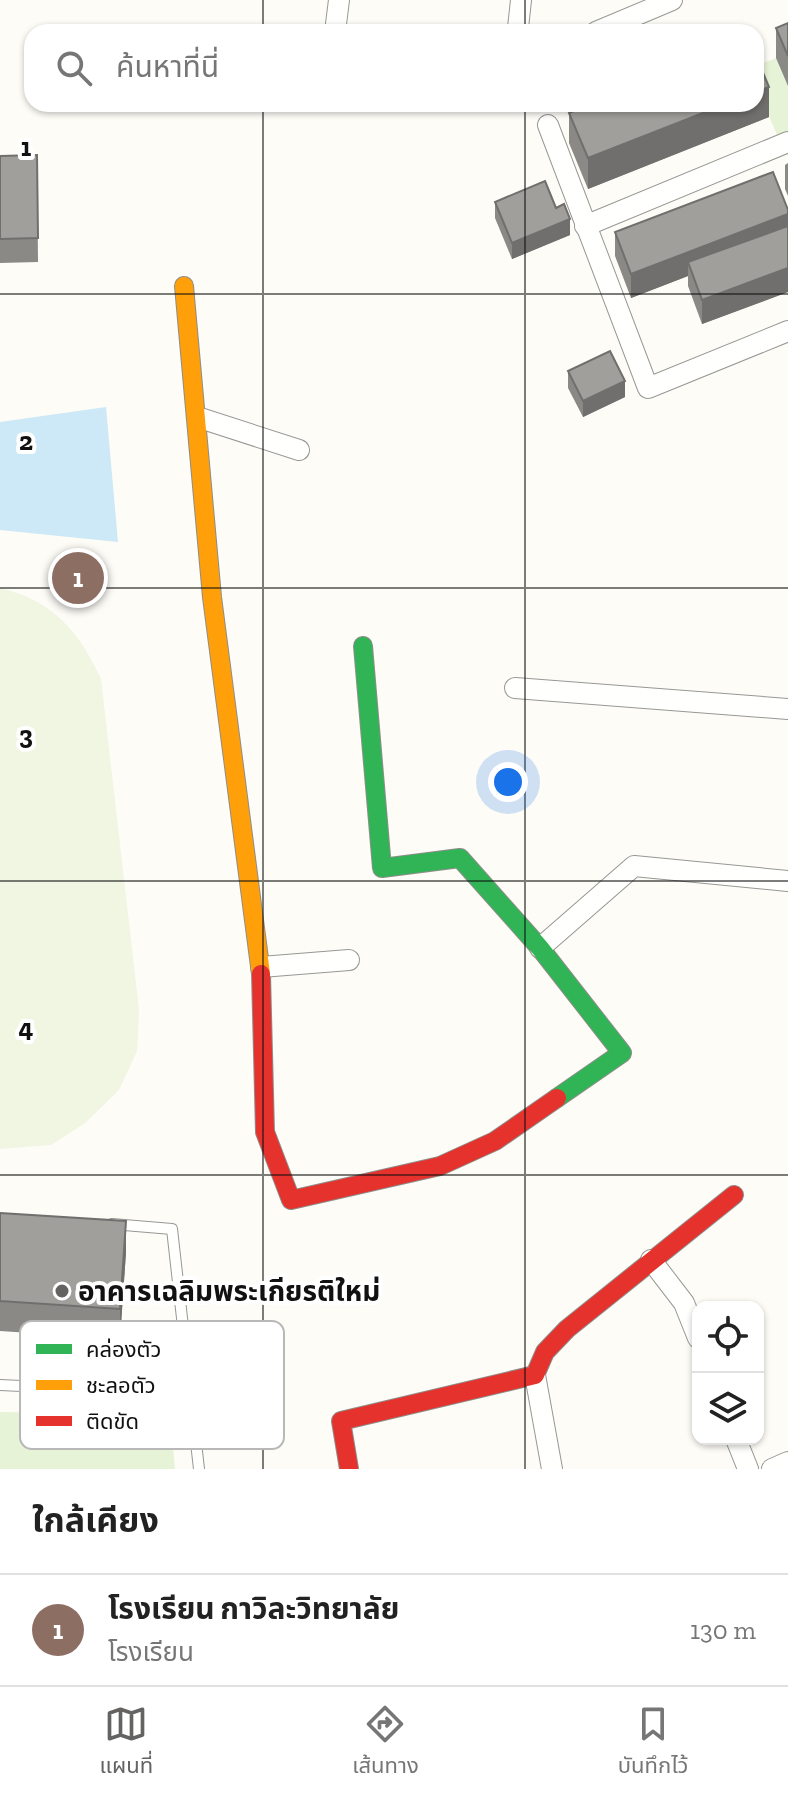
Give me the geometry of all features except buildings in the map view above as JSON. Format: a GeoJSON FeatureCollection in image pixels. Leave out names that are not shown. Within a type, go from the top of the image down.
{"type":"FeatureCollection","features":[{"type":"Feature","properties":{"kind":"street"},"geometry":{"type":"LineString","coordinates":[[336,24],[339,0]]}},
{"type":"Feature","properties":{"kind":"street"},"geometry":{"type":"LineString","coordinates":[[518,24],[521,0]]}},
{"type":"Feature","properties":{"kind":"street"},"geometry":{"type":"LineString","coordinates":[[615,24],[672,0]]}},
{"type":"Feature","properties":{"kind":"street"},"geometry":{"type":"LineString","coordinates":[[548,125],[648,388],[788,331]]}},
{"type":"Feature","properties":{"kind":"street"},"geometry":{"type":"LineString","coordinates":[[585,226],[788,142]]}},
{"type":"Feature","properties":{"kind":"street"},"geometry":{"type":"LineString","coordinates":[[184,286],[212,597],[261,967],[265,1132],[291,1200],[440,1166],[495,1141],[622,1053],[540,948],[460,858],[382,868],[363,646]]}},
{"type":"Feature","properties":{"kind":"street"},"geometry":{"type":"LineString","coordinates":[[197,417],[299,450]]}},
{"type":"Feature","properties":{"kind":"street"},"geometry":{"type":"LineString","coordinates":[[515,688],[788,709]]}},
{"type":"Feature","properties":{"kind":"street"},"geometry":{"type":"LineString","coordinates":[[540,948],[634,866],[788,881]]}},
{"type":"Feature","properties":{"kind":"street"},"geometry":{"type":"LineString","coordinates":[[261,967],[349,960]]}},
{"type":"Feature","properties":{"kind":"street"},"geometry":{"type":"LineString","coordinates":[[552,1469],[535,1375],[545,1352],[567,1329],[734,1195]]}},
{"type":"Feature","properties":{"kind":"street"},"geometry":{"type":"LineString","coordinates":[[651,1260],[684,1303],[692,1323]]}},
{"type":"Feature","properties":{"kind":"street"},"geometry":{"type":"LineString","coordinates":[[349,1469],[341,1421],[535,1375]]}},
{"type":"Feature","properties":{"kind":"street"},"geometry":{"type":"LineString","coordinates":[[738,1445],[748,1469]]}},
{"type":"Feature","properties":{"kind":"street"},"geometry":{"type":"LineString","coordinates":[[772,1469],[788,1462]]}},
{"type":"Feature","properties":{"kind":"lane"},"geometry":{"type":"LineString","coordinates":[[94,1222],[172,1229],[183,1321]]}},
{"type":"Feature","properties":{"kind":"lane"},"geometry":{"type":"LineString","coordinates":[[0,1385],[20,1386]]}},
{"type":"Feature","properties":{"kind":"lane"},"geometry":{"type":"LineString","coordinates":[[197,1449],[199,1469]]}},
{"type":"Feature","properties":{"kind":"green space"},"geometry":{"type":"Polygon","coordinates":[[[776,58],[788,85],[788,132],[778,137],[764,105],[764,63],[776,58]]]}},
{"type":"Feature","properties":{"kind":"green space"},"geometry":{"type":"Polygon","coordinates":[[[0,588],[35,601],[62,620],[83,646],[101,679],[139,1010],[137,1051],[119,1090],[85,1123],[51,1145],[0,1149],[0,588]]]}},
{"type":"Feature","properties":{"kind":"green space"},"geometry":{"type":"Polygon","coordinates":[[[0,1412],[20,1412],[20,1449],[173,1449],[175,1469],[0,1469],[0,1412]]]}},
{"type":"Feature","properties":{"kind":"water"},"geometry":{"type":"Polygon","coordinates":[[[106,407],[118,542],[0,530],[0,422],[106,407]]]}},
{"type":"Feature","properties":{"kind":"traffic: fast"},"geometry":{"type":"LineString","coordinates":[[363,646],[382,868],[460,858],[540,948],[622,1053],[557,1098]]}},
{"type":"Feature","properties":{"kind":"traffic: slow"},"geometry":{"type":"LineString","coordinates":[[184,286],[212,597],[261,974]]}},
{"type":"Feature","properties":{"kind":"traffic: jam"},"geometry":{"type":"LineString","coordinates":[[261,974],[265,1132],[291,1200],[440,1166],[495,1141],[557,1098]]}},
{"type":"Feature","properties":{"kind":"traffic: jam"},"geometry":{"type":"LineString","coordinates":[[349,1469],[341,1421],[535,1375],[545,1352],[567,1329],[734,1195]]}},
{"type":"Feature","properties":{"kind":"place","name":"โรงเรียน กาวิละวิทยาลัย"},"geometry":{"type":"Point","coordinates":[78,578]}},
{"type":"Feature","properties":{"kind":"place","name":"อาคารเฉลิมพระเกียรติใหม่"},"geometry":{"type":"Point","coordinates":[62,1291]}}]}
